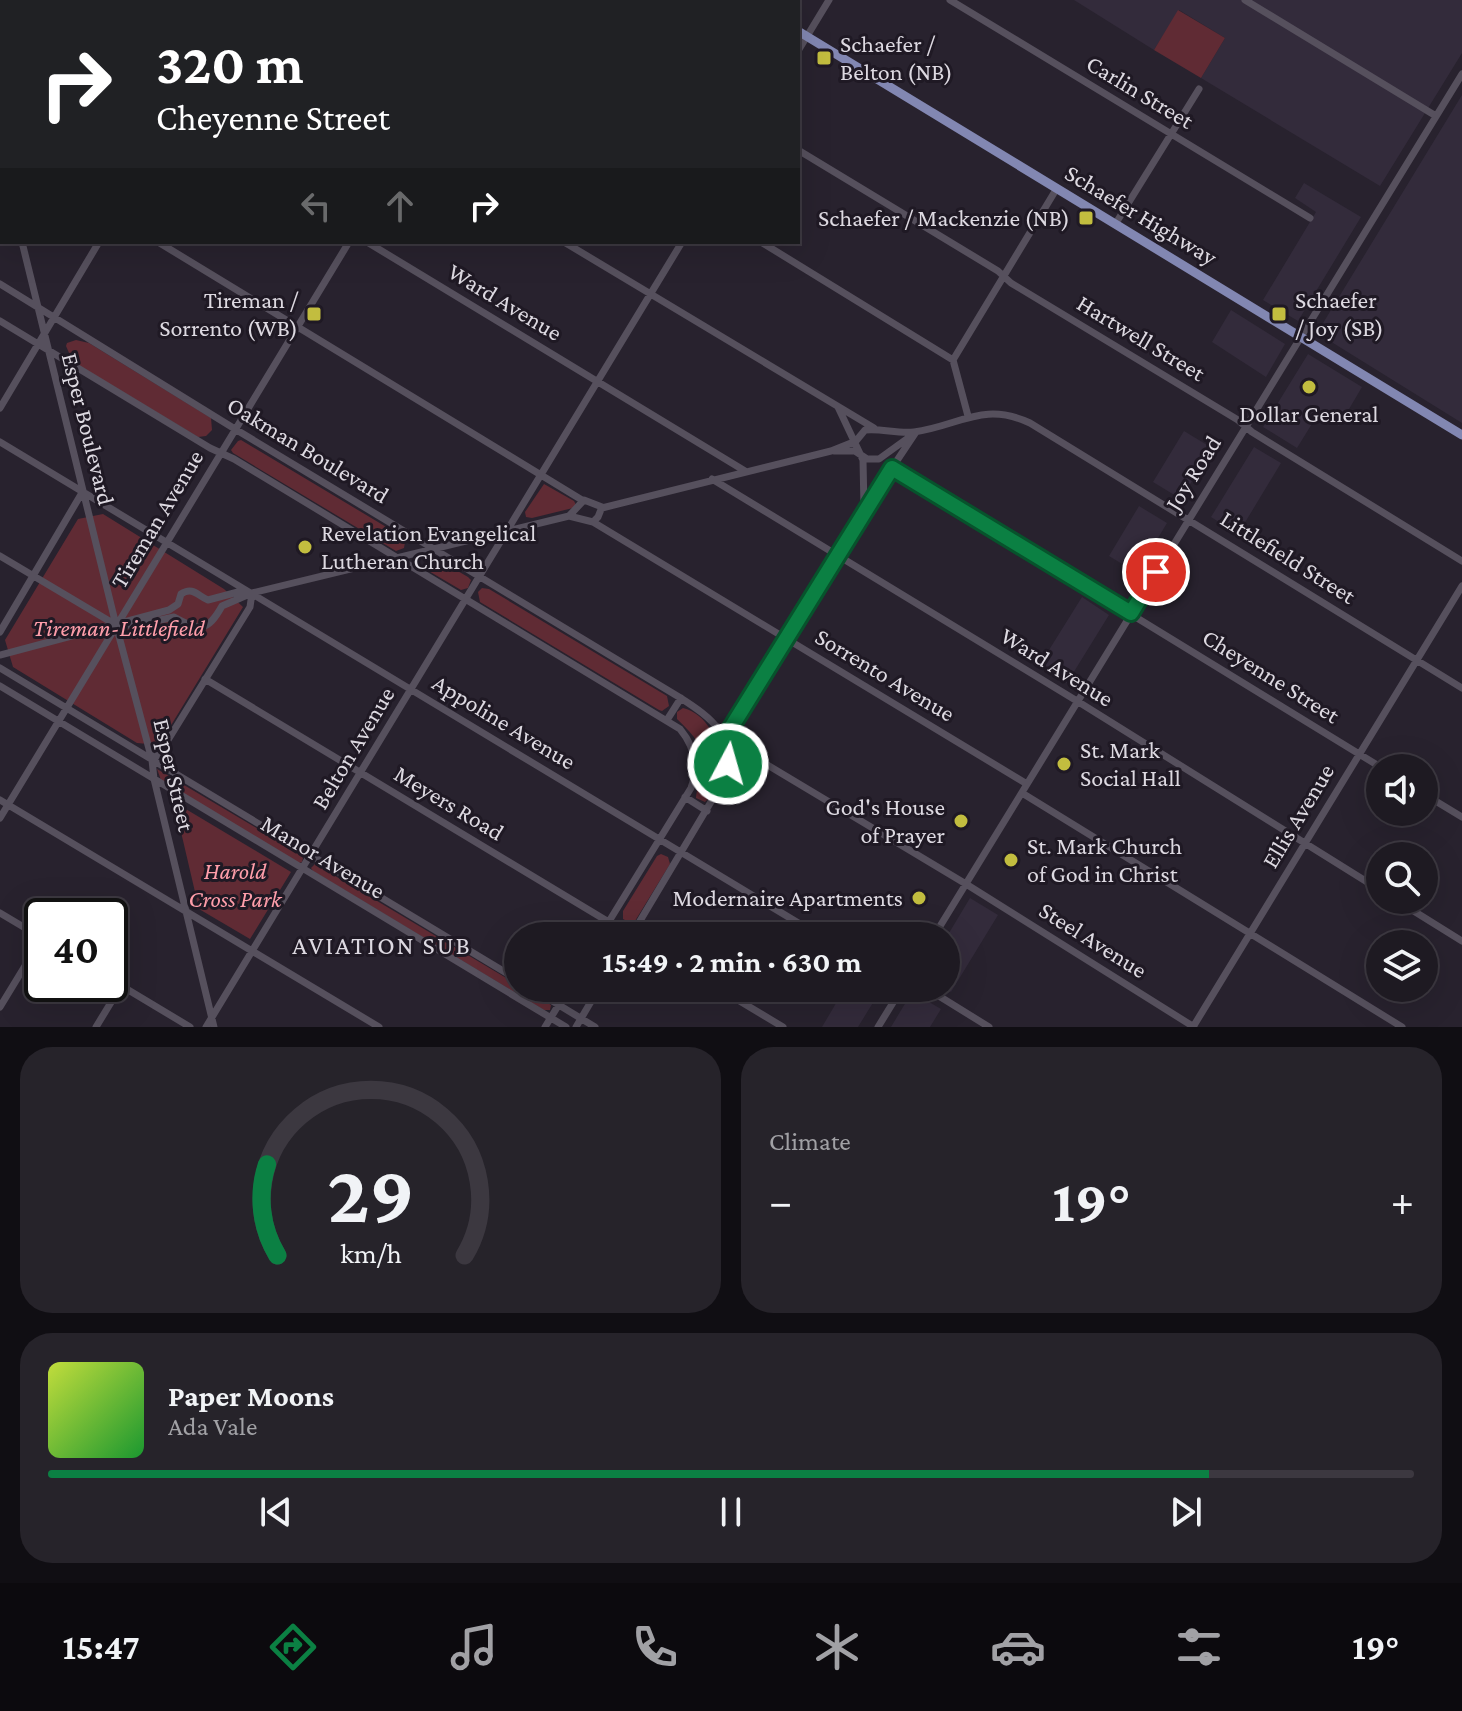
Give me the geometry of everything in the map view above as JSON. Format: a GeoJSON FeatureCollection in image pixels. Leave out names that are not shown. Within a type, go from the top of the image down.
{"type":"FeatureCollection","features":[{"type":"Feature","properties":{"kind":"main road","name":"Schaefer Highway"},"geometry":{"type":"LineString","coordinates":[[802,34],[1462,435]]}},
{"type":"Feature","properties":{"kind":"street"},"geometry":{"type":"LineString","coordinates":[[802,34],[829,0]]}},
{"type":"Feature","properties":{"kind":"street","name":"Carlin Street"},"geometry":{"type":"LineString","coordinates":[[950,0],[1310,218]]}},
{"type":"Feature","properties":{"kind":"street"},"geometry":{"type":"LineString","coordinates":[[1245,0],[1436,116]]}},
{"type":"Feature","properties":{"kind":"street","name":"Joy Road"},"geometry":{"type":"LineString","coordinates":[[943,922],[1462,74]]}},
{"type":"Feature","properties":{"kind":"street"},"geometry":{"type":"LineString","coordinates":[[1116,223],[1199,89]]}},
{"type":"Feature","properties":{"kind":"street","name":"Hartwell Street"},"geometry":{"type":"LineString","coordinates":[[800,151],[1462,561]]}},
{"type":"Feature","properties":{"kind":"street"},"geometry":{"type":"LineString","coordinates":[[953,360],[1057,188]]}},
{"type":"Feature","properties":{"kind":"street","name":"Esper Boulevard"},"geometry":{"type":"LineString","coordinates":[[22,244],[116,625]]}},
{"type":"Feature","properties":{"kind":"street"},"geometry":{"type":"LineString","coordinates":[[0,408],[98,244]]}},
{"type":"Feature","properties":{"kind":"street"},"geometry":{"type":"LineString","coordinates":[[161,244],[582,500],[602,508],[596,524]]}},
{"type":"Feature","properties":{"kind":"street","name":"Tireman Avenue"},"geometry":{"type":"LineString","coordinates":[[0,818],[348,244]]}},
{"type":"Feature","properties":{"kind":"street","name":"Ward Avenue"},"geometry":{"type":"LineString","coordinates":[[370,244],[746,471]]}},
{"type":"Feature","properties":{"kind":"street"},"geometry":{"type":"LineString","coordinates":[[567,244],[876,429]]}},
{"type":"Feature","properties":{"kind":"street"},"geometry":{"type":"LineString","coordinates":[[541,474],[681,244]]}},
{"type":"Feature","properties":{"kind":"street"},"geometry":{"type":"LineString","coordinates":[[764,244],[953,360],[968,416]]}},
{"type":"Feature","properties":{"kind":"street","name":"Oakman Boulevard"},"geometry":{"type":"LineString","coordinates":[[0,284],[681,698],[711,719],[724,739]]}},
{"type":"Feature","properties":{"kind":"street","name":"Oakman Boulevard"},"geometry":{"type":"LineString","coordinates":[[0,321],[467,599],[667,720],[685,734],[694,756],[694,778],[609,922]]}},
{"type":"Feature","properties":{"kind":"street"},"geometry":{"type":"LineString","coordinates":[[838,407],[856,441],[865,470],[864,510]]}},
{"type":"Feature","properties":{"kind":"street","name":"Littlefield Street"},"geometry":{"type":"LineString","coordinates":[[602,508],[831,451],[856,441],[860,433],[876,429],[916,432],[968,416],[997,414],[1024,420],[1462,688]]}},
{"type":"Feature","properties":{"kind":"street"},"geometry":{"type":"LineString","coordinates":[[640,922],[720,791],[727,771],[728,755],[724,739],[864,510],[916,432]]}},
{"type":"Feature","properties":{"kind":"street","name":"Littlefield Street"},"geometry":{"type":"LineString","coordinates":[[831,451],[859,451],[867,459],[879,459],[916,432]]}},
{"type":"Feature","properties":{"kind":"street","name":"Appoline Avenue"},"geometry":{"type":"LineString","coordinates":[[0,442],[797,922]]}},
{"type":"Feature","properties":{"kind":"street","name":"Cheyenne Street"},"geometry":{"type":"LineString","coordinates":[[892,468],[1366,758]]}},
{"type":"Feature","properties":{"kind":"street","name":"Belton Avenue"},"geometry":{"type":"LineString","coordinates":[[206,1027],[541,474]]}},
{"type":"Feature","properties":{"kind":"street","name":"Ward Avenue"},"geometry":{"type":"LineString","coordinates":[[712,479],[1366,881]]}},
{"type":"Feature","properties":{"kind":"street"},"geometry":{"type":"LineString","coordinates":[[0,632],[83,491]]}},
{"type":"Feature","properties":{"kind":"street"},"geometry":{"type":"LineString","coordinates":[[0,556],[116,625],[137,625],[174,617],[191,627],[210,624],[215,621],[222,606],[252,593],[569,516],[582,500]]}},
{"type":"Feature","properties":{"kind":"street","name":"Sorrento Avenue"},"geometry":{"type":"LineString","coordinates":[[569,516],[596,524],[1027,784]]}},
{"type":"Feature","properties":{"kind":"street","name":"Ellis Avenue"},"geometry":{"type":"LineString","coordinates":[[1194,1027],[1462,586]]}},
{"type":"Feature","properties":{"kind":"street"},"geometry":{"type":"LineString","coordinates":[[0,655],[172,609],[181,594],[187,591],[195,591],[208,600],[238,592],[252,593]]}},
{"type":"Feature","properties":{"kind":"street"},"geometry":{"type":"LineString","coordinates":[[152,760],[160,753],[250,607],[252,593]]}},
{"type":"Feature","properties":{"kind":"street","name":"Esper Street"},"geometry":{"type":"LineString","coordinates":[[116,625],[152,760],[214,1027]]}},
{"type":"Feature","properties":{"kind":"street","name":"Manor Avenue"},"geometry":{"type":"LineString","coordinates":[[0,668],[504,972]]}},
{"type":"Feature","properties":{"kind":"street","name":"Meyers Road"},"geometry":{"type":"LineString","coordinates":[[205,679],[609,922]]}},
{"type":"Feature","properties":{"kind":"street","name":"Manor Avenue"},"geometry":{"type":"LineString","coordinates":[[0,686],[566,1027]]}},
{"type":"Feature","properties":{"kind":"street"},"geometry":{"type":"LineString","coordinates":[[667,720],[681,698]]}},
{"type":"Feature","properties":{"kind":"street","name":"Steel Avenue"},"geometry":{"type":"LineString","coordinates":[[724,739],[966,884],[1194,1027]]}},
{"type":"Feature","properties":{"kind":"street"},"geometry":{"type":"LineString","coordinates":[[1022,793],[1402,1027]]}},
{"type":"Feature","properties":{"kind":"street"},"geometry":{"type":"LineString","coordinates":[[685,797],[707,811]]}},
{"type":"Feature","properties":{"kind":"street"},"geometry":{"type":"LineString","coordinates":[[0,800],[379,1027]]}},
{"type":"Feature","properties":{"kind":"street"},"geometry":{"type":"LineString","coordinates":[[1438,802],[1462,817]]}},
{"type":"Feature","properties":{"kind":"street"},"geometry":{"type":"LineString","coordinates":[[0,913],[24,927]]}},
{"type":"Feature","properties":{"kind":"street"},"geometry":{"type":"LineString","coordinates":[[1419,914],[1462,941]]}},
{"type":"Feature","properties":{"kind":"street"},"geometry":{"type":"LineString","coordinates":[[0,1007],[24,968]]}},
{"type":"Feature","properties":{"kind":"street"},"geometry":{"type":"LineString","coordinates":[[128,990],[190,1027]]}},
{"type":"Feature","properties":{"kind":"street"},"geometry":{"type":"LineString","coordinates":[[96,1027],[111,1002]]}},
{"type":"Feature","properties":{"kind":"street"},"geometry":{"type":"LineString","coordinates":[[553,1002],[595,1027]]}},
{"type":"Feature","properties":{"kind":"street"},"geometry":{"type":"LineString","coordinates":[[545,1027],[560,1002]]}},
{"type":"Feature","properties":{"kind":"street"},"geometry":{"type":"LineString","coordinates":[[576,1027],[591,1002]]}},
{"type":"Feature","properties":{"kind":"street"},"geometry":{"type":"LineString","coordinates":[[741,1002],[783,1027]]}},
{"type":"Feature","properties":{"kind":"street"},"geometry":{"type":"LineString","coordinates":[[878,1027],[893,1002]]}},
{"type":"Feature","properties":{"kind":"street"},"geometry":{"type":"LineString","coordinates":[[949,1002],[989,1027]]}},
{"type":"Feature","properties":{"kind":"shaded area"},"geometry":{"type":"Polygon","coordinates":[[[1074,0],[1462,0],[1462,53],[1380,186],[1201,78],[1225,38],[1179,10],[1154,50],[1074,0]]]}},
{"type":"Feature","properties":{"kind":"shaded area"},"geometry":{"type":"Polygon","coordinates":[[[1462,95],[1462,423],[1317,333],[1462,95]]]}},
{"type":"Feature","properties":{"kind":"shaded area"},"geometry":{"type":"Polygon","coordinates":[[[1304,183],[1361,217],[1298,321],[1263,300],[1316,212],[1295,198],[1304,183]]]}},
{"type":"Feature","properties":{"kind":"shaded area"},"geometry":{"type":"Polygon","coordinates":[[[1231,310],[1285,344],[1266,377],[1212,342],[1231,310]]]}},
{"type":"Feature","properties":{"kind":"shaded area"},"geometry":{"type":"Polygon","coordinates":[[[1308,354],[1362,387],[1339,426],[1318,414],[1297,448],[1263,427],[1308,354]]]}},
{"type":"Feature","properties":{"kind":"shaded area"},"geometry":{"type":"Polygon","coordinates":[[[1184,431],[1212,448],[1181,499],[1153,482],[1184,431]]]}},
{"type":"Feature","properties":{"kind":"shaded area"},"geometry":{"type":"Polygon","coordinates":[[[1254,447],[1281,463],[1238,534],[1211,517],[1254,447]]]}},
{"type":"Feature","properties":{"kind":"shaded area"},"geometry":{"type":"Polygon","coordinates":[[[1139,506],[1167,523],[1137,573],[1109,556],[1139,506]]]}},
{"type":"Feature","properties":{"kind":"shaded area"},"geometry":{"type":"Polygon","coordinates":[[[1082,597],[1109,615],[1067,683],[1039,666],[1082,597]]]}},
{"type":"Feature","properties":{"kind":"shaded area"},"geometry":{"type":"Polygon","coordinates":[[[970,898],[998,915],[960,977],[960,922],[956,922],[970,898]]]}},
{"type":"Feature","properties":{"kind":"shaded area"},"geometry":{"type":"Polygon","coordinates":[[[837,1002],[873,1002],[858,1027],[822,1027],[837,1002]]]}},
{"type":"Feature","properties":{"kind":"shaded area"},"geometry":{"type":"Polygon","coordinates":[[[906,1002],[929,1002],[941,1009],[930,1027],[891,1027],[906,1002]]]}},
{"type":"Feature","properties":{"kind":"green space"},"geometry":{"type":"Polygon","coordinates":[[[1178,10],[1225,38],[1201,78],[1154,50],[1178,10]]]}},
{"type":"Feature","properties":{"kind":"green space"},"geometry":{"type":"Polygon","coordinates":[[[76,340],[89,343],[211,418],[212,430],[206,436],[198,437],[73,362],[66,346],[76,340]]]}},
{"type":"Feature","properties":{"kind":"green space"},"geometry":{"type":"Polygon","coordinates":[[[241,440],[403,537],[404,548],[396,551],[233,453],[231,450],[241,440]]]}},
{"type":"Feature","properties":{"kind":"green space"},"geometry":{"type":"Polygon","coordinates":[[[544,484],[576,505],[526,517],[525,512],[544,484]]]}},
{"type":"Feature","properties":{"kind":"green space","name":"Tireman-Littlefield"},"geometry":{"type":"Polygon","coordinates":[[[103,514],[224,589],[243,607],[159,745],[137,743],[13,667],[5,640],[78,519],[103,514]]]}},
{"type":"Feature","properties":{"kind":"green space"},"geometry":{"type":"Polygon","coordinates":[[[432,556],[468,577],[471,580],[468,588],[461,590],[427,570],[425,561],[432,556]]]}},
{"type":"Feature","properties":{"kind":"green space"},"geometry":{"type":"Polygon","coordinates":[[[482,588],[489,589],[667,696],[669,706],[659,710],[480,602],[478,592],[482,588]]]}},
{"type":"Feature","properties":{"kind":"green space"},"geometry":{"type":"Polygon","coordinates":[[[683,708],[706,723],[718,749],[718,778],[705,802],[696,798],[704,757],[698,743],[677,719],[677,712],[683,708]]]}},
{"type":"Feature","properties":{"kind":"green space"},"geometry":{"type":"Polygon","coordinates":[[[157,769],[292,849],[303,858],[302,862],[161,780],[157,769]]]}},
{"type":"Feature","properties":{"kind":"green space","name":"Harold Cross Park"},"geometry":{"type":"Polygon","coordinates":[[[174,802],[291,872],[250,939],[199,909],[174,802]]]}},
{"type":"Feature","properties":{"kind":"green space"},"geometry":{"type":"Polygon","coordinates":[[[657,856],[668,857],[670,864],[635,921],[629,922],[623,919],[623,911],[657,856]]]}},
{"type":"Feature","properties":{"kind":"green space"},"geometry":{"type":"Polygon","coordinates":[[[315,864],[504,977],[504,986],[313,871],[311,868],[315,864]]]}},
{"type":"Feature","properties":{"kind":"green space"},"geometry":{"type":"Polygon","coordinates":[[[531,1002],[551,1005],[550,1010],[531,1002]]]}},
{"type":"Feature","properties":{"kind":"place","name":"Schaefer / Belton (NB)"},"geometry":{"type":"Point","coordinates":[824,58]}},
{"type":"Feature","properties":{"kind":"place","name":"Schaefer / Mackenzie (NB)"},"geometry":{"type":"Point","coordinates":[1086,218]}},
{"type":"Feature","properties":{"kind":"place","name":"Tireman / Sorrento (WB)"},"geometry":{"type":"Point","coordinates":[314,314]}},
{"type":"Feature","properties":{"kind":"place","name":"Schaefer / Joy (SB)"},"geometry":{"type":"Point","coordinates":[1279,314]}},
{"type":"Feature","properties":{"kind":"place","name":"Dollar General"},"geometry":{"type":"Point","coordinates":[1309,387]}},
{"type":"Feature","properties":{"kind":"place","name":"Revelation Evangelical Lutheran Church"},"geometry":{"type":"Point","coordinates":[305,547]}},
{"type":"Feature","properties":{"kind":"place","name":"St. Mark Social Hall"},"geometry":{"type":"Point","coordinates":[1064,764]}},
{"type":"Feature","properties":{"kind":"place","name":"God's House of Prayer"},"geometry":{"type":"Point","coordinates":[961,821]}},
{"type":"Feature","properties":{"kind":"place","name":"St. Mark Church of God in Christ"},"geometry":{"type":"Point","coordinates":[1011,860]}},
{"type":"Feature","properties":{"kind":"place","name":"Modernaire Apartments"},"geometry":{"type":"Point","coordinates":[919,898]}},
{"type":"Feature","properties":{"kind":"district","name":"AVIATION SUB"},"geometry":{"type":"Point","coordinates":[382,945]}},
{"type":"Feature","properties":{"kind":"route"},"geometry":{"type":"LineString","coordinates":[[728,764],[724,739],[892,468],[1131,613],[1156,572]]}}]}
